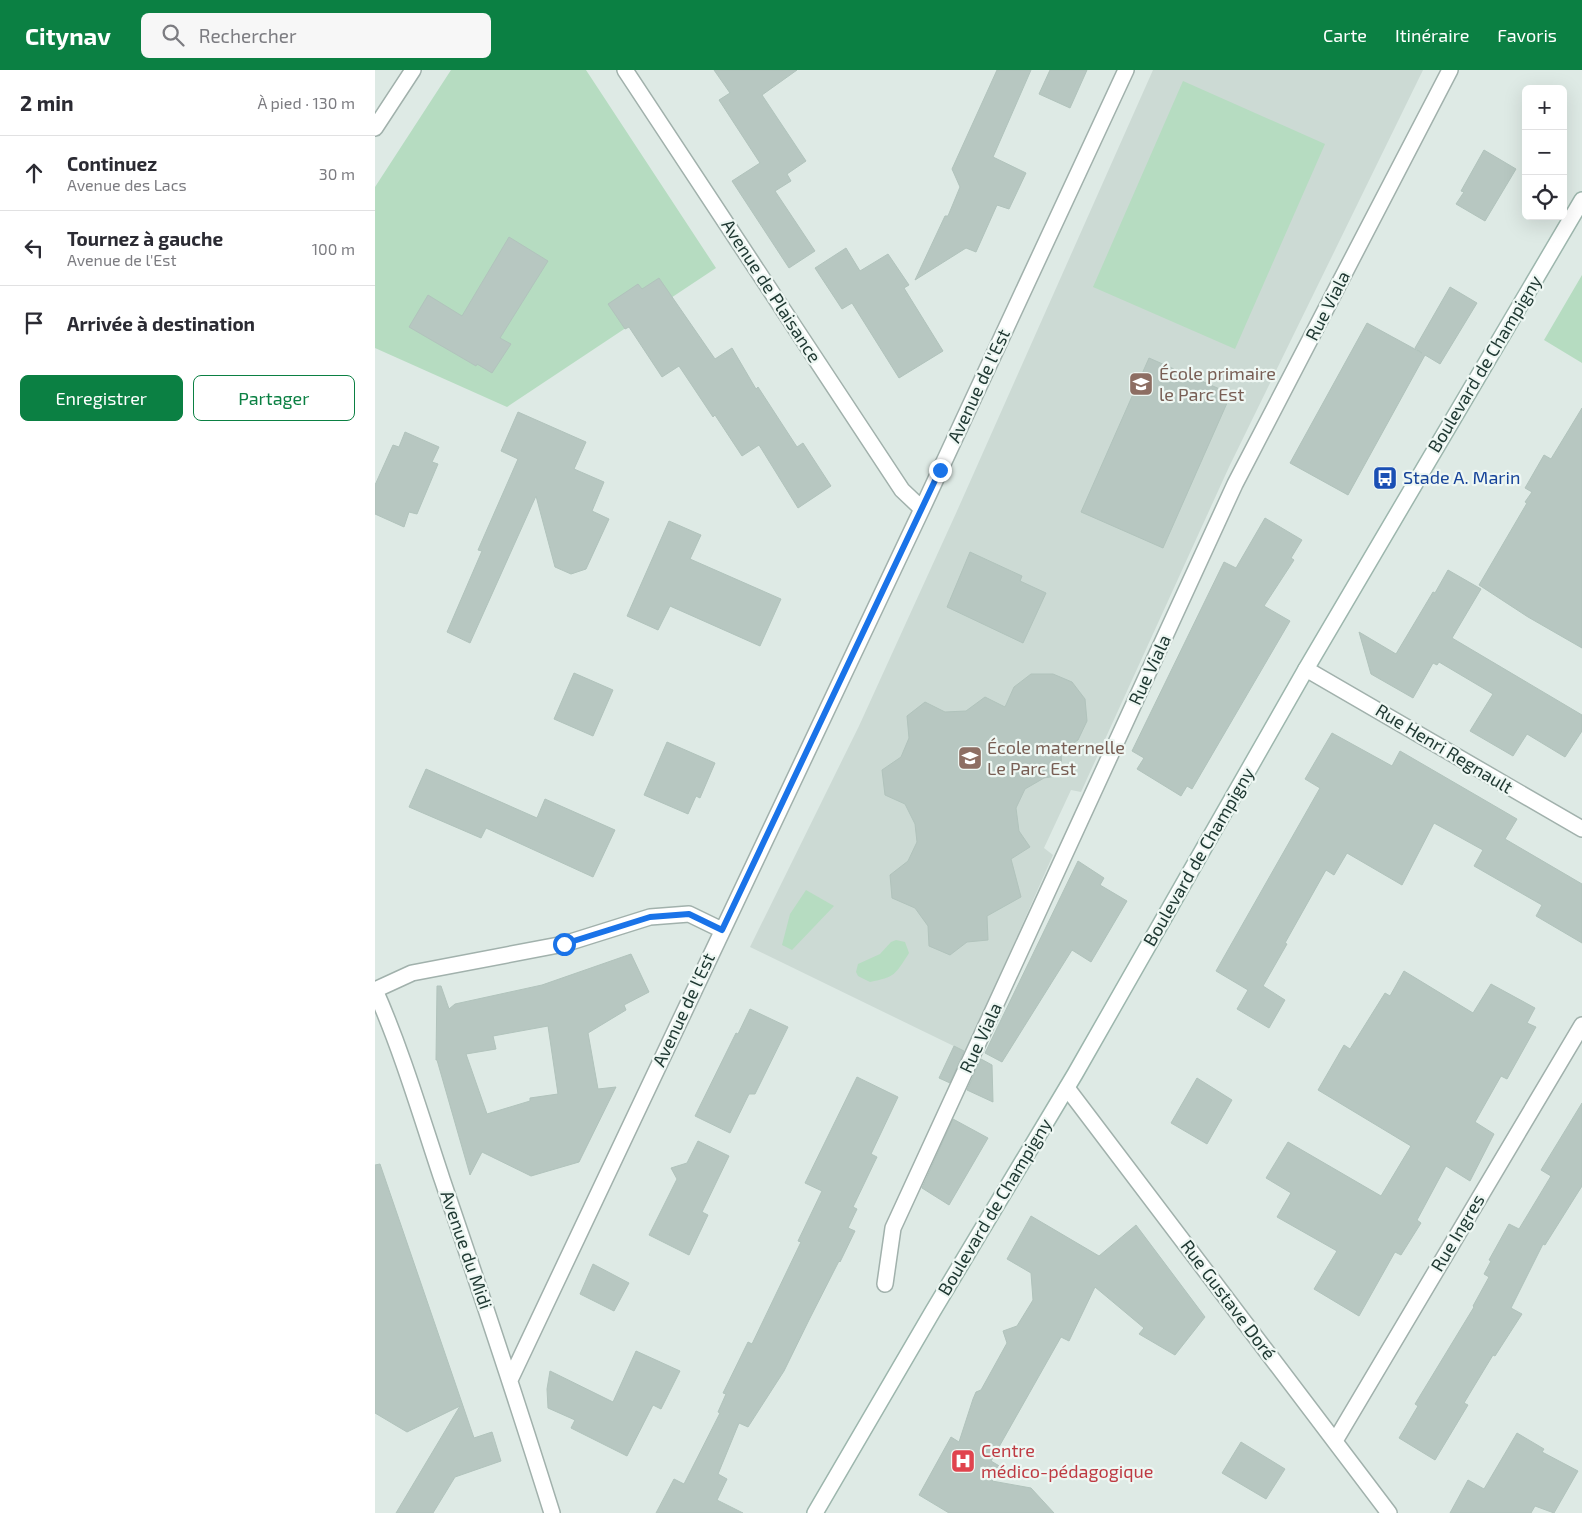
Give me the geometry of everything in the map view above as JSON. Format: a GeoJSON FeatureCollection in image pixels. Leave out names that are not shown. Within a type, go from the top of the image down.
{"type":"FeatureCollection","features":[{"type":"Feature","properties":{"kind":"street"},"geometry":{"type":"LineString","coordinates":[[375,128],[413,70]]}},
{"type":"Feature","properties":{"kind":"street","name":"Avenue de Plaisance"},"geometry":{"type":"LineString","coordinates":[[625,70],[901,490],[922,509]]}},
{"type":"Feature","properties":{"kind":"street","name":"Avenue de l'Est"},"geometry":{"type":"LineString","coordinates":[[510,1380],[922,509],[1126,70]]}},
{"type":"Feature","properties":{"kind":"street","name":"Rue Viala"},"geometry":{"type":"LineString","coordinates":[[885,1284],[893,1228],[1235,484],[1450,70]]}},
{"type":"Feature","properties":{"kind":"street","name":"Boulevard de Champigny"},"geometry":{"type":"LineString","coordinates":[[815,1513],[933,1310],[1067,1088],[1306,668],[1582,200]]}},
{"type":"Feature","properties":{"kind":"street","name":"Rue Henri Regnault"},"geometry":{"type":"LineString","coordinates":[[1306,668],[1582,829]]}},
{"type":"Feature","properties":{"kind":"street"},"geometry":{"type":"LineString","coordinates":[[375,990],[412,973],[564,944],[650,917],[689,914],[722,930]]}},
{"type":"Feature","properties":{"kind":"street","name":"Avenue du Midi"},"geometry":{"type":"LineString","coordinates":[[375,990],[406,1073],[510,1380],[552,1513]]}},
{"type":"Feature","properties":{"kind":"street","name":"Rue Ingres"},"geometry":{"type":"LineString","coordinates":[[1335,1441],[1582,1025]]}},
{"type":"Feature","properties":{"kind":"street","name":"Rue Gustave Doré"},"geometry":{"type":"LineString","coordinates":[[1067,1088],[1389,1513]]}},
{"type":"Feature","properties":{"kind":"shaded area"},"geometry":{"type":"Polygon","coordinates":[[[1153,70],[1423,70],[1229,467],[1081,792],[1071,790],[1044,848],[1053,855],[966,1052],[750,947],[859,726],[1153,70]]]}},
{"type":"Feature","properties":{"kind":"green space"},"geometry":{"type":"Polygon","coordinates":[[[451,70],[586,70],[716,268],[507,407],[375,348],[375,187],[451,70]]]}},
{"type":"Feature","properties":{"kind":"green space"},"geometry":{"type":"Polygon","coordinates":[[[1183,81],[1325,144],[1235,349],[1093,287],[1183,81]]]}},
{"type":"Feature","properties":{"kind":"green space"},"geometry":{"type":"Polygon","coordinates":[[[1582,275],[1582,363],[1544,340],[1582,275]]]}},
{"type":"Feature","properties":{"kind":"green space"},"geometry":{"type":"Polygon","coordinates":[[[806,890],[834,906],[792,950],[782,945],[790,914],[806,890]]]}},
{"type":"Feature","properties":{"kind":"green space"},"geometry":{"type":"Polygon","coordinates":[[[896,940],[905,942],[909,953],[894,974],[870,982],[858,976],[856,972],[858,964],[880,954],[891,942],[896,940]]]}},
{"type":"Feature","properties":{"kind":"building"},"geometry":{"type":"Polygon","coordinates":[[[714,70],[797,70],[762,95],[806,161],[787,174],[791,181],[775,191],[815,251],[789,268],[732,181],[760,163],[719,100],[730,93],[714,70]]]}},
{"type":"Feature","properties":{"kind":"building"},"geometry":{"type":"Polygon","coordinates":[[[997,70],[1031,70],[993,157],[1026,173],[1009,209],[997,205],[976,252],[966,248],[915,280],[945,216],[948,216],[960,187],[952,169],[997,70]]]}},
{"type":"Feature","properties":{"kind":"building"},"geometry":{"type":"Polygon","coordinates":[[[1050,70],[1087,70],[1070,108],[1039,94],[1050,70]]]}},
{"type":"Feature","properties":{"kind":"building"},"geometry":{"type":"Polygon","coordinates":[[[1484,150],[1516,169],[1485,221],[1456,204],[1464,192],[1461,191],[1484,150]]]}},
{"type":"Feature","properties":{"kind":"building"},"geometry":{"type":"Polygon","coordinates":[[[509,237],[548,261],[500,338],[511,344],[492,373],[477,364],[476,366],[409,327],[428,295],[462,316],[509,237]]]}},
{"type":"Feature","properties":{"kind":"building"},"geometry":{"type":"Polygon","coordinates":[[[846,248],[860,271],[888,254],[909,285],[904,288],[943,351],[899,378],[852,303],[842,309],[815,268],[846,248]]]}},
{"type":"Feature","properties":{"kind":"building"},"geometry":{"type":"Polygon","coordinates":[[[659,278],[715,359],[732,348],[756,389],[758,387],[797,447],[803,443],[831,486],[798,508],[759,445],[742,456],[679,366],[662,377],[629,327],[625,329],[608,304],[638,284],[642,289],[659,278]]]}},
{"type":"Feature","properties":{"kind":"building"},"geometry":{"type":"Polygon","coordinates":[[[1450,287],[1477,303],[1440,364],[1425,355],[1348,495],[1290,463],[1367,323],[1422,353],[1415,348],[1450,287]]]}},
{"type":"Feature","properties":{"kind":"building"},"geometry":{"type":"Polygon","coordinates":[[[1149,358],[1231,394],[1163,548],[1081,512],[1149,358]]]}},
{"type":"Feature","properties":{"kind":"building"},"geometry":{"type":"Polygon","coordinates":[[[1582,408],[1582,648],[1528,617],[1479,585],[1527,503],[1525,502],[1532,492],[1525,488],[1544,455],[1551,459],[1582,408]]]}},
{"type":"Feature","properties":{"kind":"building"},"geometry":{"type":"Polygon","coordinates":[[[518,412],[586,442],[574,469],[604,482],[592,511],[609,519],[586,569],[571,574],[555,567],[536,496],[470,643],[447,632],[482,551],[478,550],[518,459],[501,451],[518,412]]]}},
{"type":"Feature","properties":{"kind":"building"},"geometry":{"type":"Polygon","coordinates":[[[405,432],[439,447],[432,462],[438,464],[417,514],[409,512],[404,527],[375,514],[375,485],[393,445],[399,447],[405,432]]]}},
{"type":"Feature","properties":{"kind":"building"},"geometry":{"type":"Polygon","coordinates":[[[1265,518],[1302,540],[1291,558],[1294,560],[1264,606],[1290,621],[1192,789],[1187,786],[1181,796],[1137,769],[1144,758],[1132,751],[1224,562],[1236,568],[1265,518]]]}},
{"type":"Feature","properties":{"kind":"building"},"geometry":{"type":"Polygon","coordinates":[[[669,521],[701,535],[690,559],[781,599],[760,646],[670,606],[658,630],[627,616],[669,521]]]}},
{"type":"Feature","properties":{"kind":"building"},"geometry":{"type":"Polygon","coordinates":[[[970,552],[1022,576],[1020,581],[1046,593],[1023,643],[947,607],[970,552]]]}},
{"type":"Feature","properties":{"kind":"building"},"geometry":{"type":"Polygon","coordinates":[[[1448,570],[1481,589],[1452,638],[1582,715],[1582,731],[1565,757],[1527,734],[1513,756],[1470,731],[1493,694],[1439,662],[1437,665],[1433,663],[1413,698],[1371,674],[1359,632],[1396,654],[1448,570]]]}},
{"type":"Feature","properties":{"kind":"building"},"geometry":{"type":"Polygon","coordinates":[[[574,673],[613,690],[593,736],[554,719],[574,673]]]}},
{"type":"Feature","properties":{"kind":"building"},"geometry":{"type":"Polygon","coordinates":[[[1031,674],[1053,674],[1072,682],[1085,699],[1087,721],[1078,740],[1061,752],[1062,775],[1044,778],[1025,789],[1016,808],[1019,831],[1030,847],[1011,859],[1021,897],[987,916],[988,940],[967,942],[950,955],[929,946],[928,926],[915,908],[892,898],[890,875],[908,861],[917,842],[915,824],[905,804],[885,795],[882,770],[901,757],[909,738],[907,716],[925,702],[945,712],[966,711],[985,697],[1005,707],[1014,687],[1031,674]]]}},
{"type":"Feature","properties":{"kind":"building"},"geometry":{"type":"Polygon","coordinates":[[[1332,733],[1392,766],[1400,751],[1517,819],[1505,839],[1582,884],[1582,943],[1536,916],[1542,905],[1474,866],[1483,850],[1434,823],[1402,885],[1347,853],[1334,875],[1326,870],[1263,986],[1285,1000],[1269,1028],[1237,1009],[1248,990],[1216,971],[1320,788],[1305,779],[1332,733]]]}},
{"type":"Feature","properties":{"kind":"building"},"geometry":{"type":"Polygon","coordinates":[[[667,742],[715,763],[700,798],[696,796],[688,814],[644,795],[667,742]]]}},
{"type":"Feature","properties":{"kind":"building"},"geometry":{"type":"Polygon","coordinates":[[[426,769],[537,818],[545,799],[615,830],[593,877],[486,828],[481,838],[409,807],[426,769]]]}},
{"type":"Feature","properties":{"kind":"building"},"geometry":{"type":"Polygon","coordinates":[[[1078,861],[1104,878],[1100,885],[1127,901],[1091,962],[1072,950],[1002,1062],[985,1053],[1078,861]]]}},
{"type":"Feature","properties":{"kind":"building"},"geometry":{"type":"Polygon","coordinates":[[[631,954],[649,992],[624,1005],[626,1010],[588,1033],[598,1089],[616,1087],[579,1162],[531,1176],[482,1152],[470,1175],[436,1060],[437,986],[441,986],[449,1009],[455,1004],[542,985],[631,954]],[[548,1026],[493,1036],[496,1049],[466,1054],[487,1114],[530,1101],[530,1098],[558,1094],[548,1026]]]}},
{"type":"Feature","properties":{"kind":"building"},"geometry":{"type":"Polygon","coordinates":[[[1404,971],[1473,1013],[1491,984],[1535,1008],[1527,1023],[1536,1027],[1507,1079],[1501,1076],[1475,1122],[1494,1134],[1470,1181],[1446,1166],[1417,1220],[1421,1223],[1401,1255],[1395,1252],[1359,1316],[1314,1289],[1337,1251],[1277,1217],[1291,1193],[1266,1178],[1288,1142],[1381,1196],[1411,1146],[1318,1090],[1344,1045],[1350,1049],[1385,993],[1390,996],[1404,971]]]}},
{"type":"Feature","properties":{"kind":"building"},"geometry":{"type":"Polygon","coordinates":[[[750,1009],[788,1027],[755,1094],[749,1094],[730,1133],[695,1116],[750,1009]]]}},
{"type":"Feature","properties":{"kind":"building"},"geometry":{"type":"Polygon","coordinates":[[[954,1046],[964,1051],[950,1083],[939,1078],[954,1046]]]}},
{"type":"Feature","properties":{"kind":"building"},"geometry":{"type":"Polygon","coordinates":[[[981,1059],[992,1065],[993,1102],[967,1090],[981,1059]]]}},
{"type":"Feature","properties":{"kind":"building"},"geometry":{"type":"Polygon","coordinates":[[[857,1077],[898,1097],[871,1154],[877,1157],[853,1207],[857,1209],[848,1228],[855,1231],[784,1371],[748,1427],[739,1423],[718,1474],[727,1479],[717,1500],[743,1513],[656,1513],[674,1479],[684,1484],[720,1413],[718,1412],[726,1394],[723,1393],[748,1342],[752,1344],[801,1242],[798,1241],[822,1191],[805,1183],[857,1077]]]}},
{"type":"Feature","properties":{"kind":"building"},"geometry":{"type":"Polygon","coordinates":[[[1197,1078],[1232,1100],[1207,1144],[1171,1123],[1197,1078]]]}},
{"type":"Feature","properties":{"kind":"building"},"geometry":{"type":"Polygon","coordinates":[[[1582,1103],[1582,1186],[1545,1245],[1543,1244],[1511,1308],[1522,1314],[1495,1356],[1493,1355],[1464,1403],[1468,1405],[1435,1460],[1399,1438],[1418,1406],[1415,1404],[1474,1307],[1489,1277],[1484,1274],[1491,1261],[1489,1260],[1509,1224],[1519,1229],[1551,1176],[1541,1170],[1582,1103]]]}},
{"type":"Feature","properties":{"kind":"building"},"geometry":{"type":"Polygon","coordinates":[[[953,1119],[988,1138],[949,1205],[922,1188],[953,1119]]]}},
{"type":"Feature","properties":{"kind":"building"},"geometry":{"type":"Polygon","coordinates":[[[698,1141],[729,1156],[702,1212],[708,1215],[689,1255],[649,1235],[677,1179],[671,1168],[687,1163],[698,1141]]]}},
{"type":"Feature","properties":{"kind":"building"},"geometry":{"type":"Polygon","coordinates":[[[380,1164],[474,1438],[492,1432],[501,1461],[455,1477],[433,1513],[396,1513],[460,1406],[407,1432],[375,1413],[375,1165],[380,1164]]]}},
{"type":"Feature","properties":{"kind":"building"},"geometry":{"type":"Polygon","coordinates":[[[1031,1216],[1099,1256],[1136,1225],[1205,1317],[1175,1355],[1139,1334],[1144,1328],[1095,1287],[1069,1341],[1061,1337],[991,1461],[1001,1467],[992,1481],[1031,1488],[1054,1513],[949,1513],[919,1495],[951,1437],[959,1442],[976,1392],[981,1390],[1007,1343],[1003,1331],[1017,1326],[1033,1300],[1031,1273],[1007,1259],[1031,1216]]]}},
{"type":"Feature","properties":{"kind":"building"},"geometry":{"type":"Polygon","coordinates":[[[593,1264],[629,1283],[614,1311],[580,1294],[593,1264]]]}},
{"type":"Feature","properties":{"kind":"building"},"geometry":{"type":"Polygon","coordinates":[[[636,1351],[680,1371],[661,1409],[653,1405],[627,1456],[571,1428],[575,1420],[548,1408],[547,1389],[550,1371],[613,1402],[636,1351]]]}},
{"type":"Feature","properties":{"kind":"building"},"geometry":{"type":"Polygon","coordinates":[[[1517,1433],[1544,1449],[1542,1452],[1578,1471],[1554,1513],[1535,1506],[1531,1513],[1450,1513],[1468,1480],[1484,1489],[1517,1433]]]}},
{"type":"Feature","properties":{"kind":"building"},"geometry":{"type":"Polygon","coordinates":[[[1241,1442],[1285,1469],[1266,1499],[1222,1473],[1241,1442]]]}},
{"type":"Feature","properties":{"kind":"place","name":"École primaire le Parc Est"},"geometry":{"type":"Point","coordinates":[1141,384]}},
{"type":"Feature","properties":{"kind":"place","name":"Stade A. Marin"},"geometry":{"type":"Point","coordinates":[1385,478]}},
{"type":"Feature","properties":{"kind":"place","name":"École maternelle Le Parc Est"},"geometry":{"type":"Point","coordinates":[970,758]}},
{"type":"Feature","properties":{"kind":"place","name":"Centre médico-pédagogique"},"geometry":{"type":"Point","coordinates":[963,1461]}},
{"type":"Feature","properties":{"kind":"route"},"geometry":{"type":"LineString","coordinates":[[564,944],[650,917],[689,914],[722,930],[940,470]]}}]}
